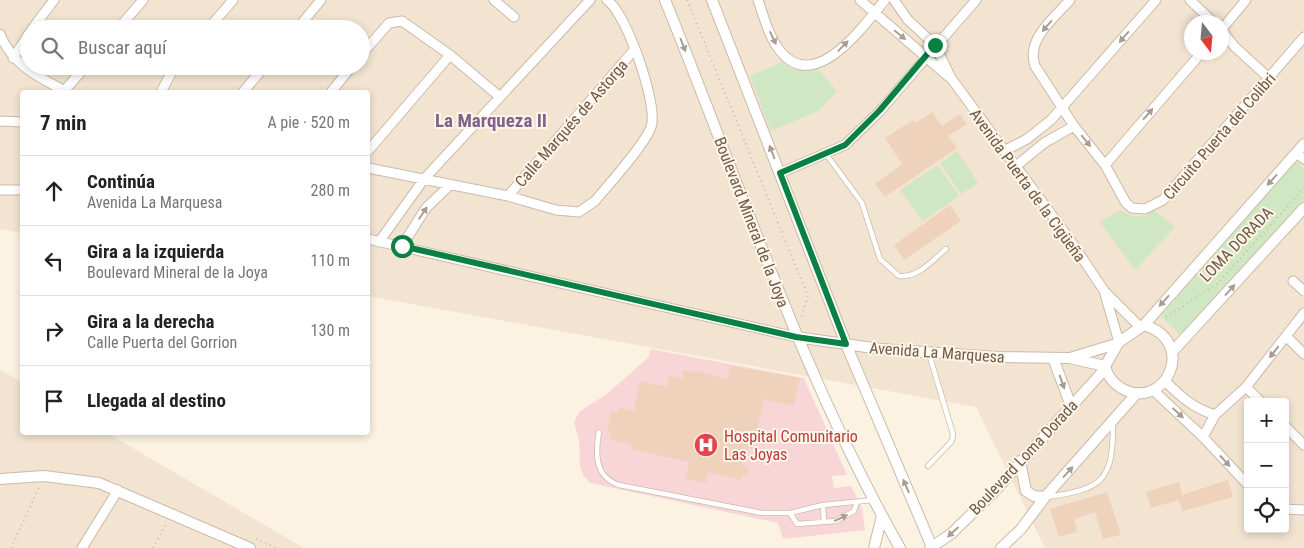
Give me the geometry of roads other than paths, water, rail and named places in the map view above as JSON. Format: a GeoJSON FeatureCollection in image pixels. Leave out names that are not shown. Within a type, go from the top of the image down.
{"type":"FeatureCollection","features":[{"type":"Feature","properties":{"kind":"street"},"geometry":{"type":"LineString","coordinates":[[39,20],[54,0]]}},
{"type":"Feature","properties":{"kind":"street"},"geometry":{"type":"LineString","coordinates":[[126,20],[143,0]]}},
{"type":"Feature","properties":{"kind":"street"},"geometry":{"type":"LineString","coordinates":[[216,20],[233,0]]}},
{"type":"Feature","properties":{"kind":"street"},"geometry":{"type":"LineString","coordinates":[[304,20],[321,0]]}},
{"type":"Feature","properties":{"kind":"street"},"geometry":{"type":"LineString","coordinates":[[494,0],[514,17]]}},
{"type":"Feature","properties":{"kind":"street"},"geometry":{"type":"LineString","coordinates":[[379,242],[424,179],[590,0]]}},
{"type":"Feature","properties":{"kind":"street"},"geometry":{"type":"LineString","coordinates":[[370,168],[508,196],[569,212],[579,212],[595,201],[646,136],[653,120],[651,99],[634,50],[618,11],[607,0]]}},
{"type":"Feature","properties":{"kind":"street","name":"Boulevard Mineral de la Joya"},"geometry":{"type":"LineString","coordinates":[[665,0],[796,337],[882,516],[900,548]]}},
{"type":"Feature","properties":{"kind":"street"},"geometry":{"type":"LineString","coordinates":[[712,0],[846,344],[936,546]]}},
{"type":"Feature","properties":{"kind":"street"},"geometry":{"type":"LineString","coordinates":[[758,0],[777,47],[791,61],[801,65],[812,65],[832,58],[885,0]]}},
{"type":"Feature","properties":{"kind":"street","name":"Avenida Puerta de la Cigüeña"},"geometry":{"type":"LineString","coordinates":[[860,0],[925,58],[951,78]]}},
{"type":"Feature","properties":{"kind":"street"},"geometry":{"type":"LineString","coordinates":[[894,0],[908,20],[935,45]]}},
{"type":"Feature","properties":{"kind":"street"},"geometry":{"type":"LineString","coordinates":[[780,173],[845,145],[860,131],[976,0]]}},
{"type":"Feature","properties":{"kind":"street","name":"Circuito Puerta del Colibri"},"geometry":{"type":"LineString","coordinates":[[1070,0],[1037,39],[1032,56],[1035,66],[1062,108],[1105,165],[1118,190],[1132,208],[1145,209],[1153,207],[1164,200],[1270,79],[1304,37]]}},
{"type":"Feature","properties":{"kind":"street"},"geometry":{"type":"LineString","coordinates":[[1004,151],[1040,130],[1062,108],[1156,0]]}},
{"type":"Feature","properties":{"kind":"street"},"geometry":{"type":"LineString","coordinates":[[1190,0],[1206,15]]}},
{"type":"Feature","properties":{"kind":"street"},"geometry":{"type":"LineString","coordinates":[[1229,21],[1246,0]]}},
{"type":"Feature","properties":{"kind":"street"},"geometry":{"type":"LineString","coordinates":[[370,44],[381,30],[396,21],[409,25],[450,55],[500,97]]}},
{"type":"Feature","properties":{"kind":"street"},"geometry":{"type":"LineString","coordinates":[[0,34],[13,58],[20,64]]}},
{"type":"Feature","properties":{"kind":"street"},"geometry":{"type":"LineString","coordinates":[[1229,39],[1270,79]]}},
{"type":"Feature","properties":{"kind":"street","name":"Avenida Puerta de la Cigüeña"},"geometry":{"type":"LineString","coordinates":[[935,45],[951,78],[1105,292],[1142,326]]}},
{"type":"Feature","properties":{"kind":"street"},"geometry":{"type":"LineString","coordinates":[[13,58],[20,48]]}},
{"type":"Feature","properties":{"kind":"street","name":"Calle Marqués de Astorga"},"geometry":{"type":"LineString","coordinates":[[508,196],[634,50]]}},
{"type":"Feature","properties":{"kind":"street"},"geometry":{"type":"LineString","coordinates":[[370,149],[450,55]]}},
{"type":"Feature","properties":{"kind":"street"},"geometry":{"type":"LineString","coordinates":[[1105,165],[1195,60]]}},
{"type":"Feature","properties":{"kind":"street"},"geometry":{"type":"LineString","coordinates":[[36,75],[62,90]]}},
{"type":"Feature","properties":{"kind":"street"},"geometry":{"type":"LineString","coordinates":[[68,90],[79,75]]}},
{"type":"Feature","properties":{"kind":"street"},"geometry":{"type":"LineString","coordinates":[[162,90],[170,75]]}},
{"type":"Feature","properties":{"kind":"street"},"geometry":{"type":"LineString","coordinates":[[245,90],[257,75]]}},
{"type":"Feature","properties":{"kind":"street"},"geometry":{"type":"LineString","coordinates":[[333,90],[345,75]]}},
{"type":"Feature","properties":{"kind":"street"},"geometry":{"type":"LineString","coordinates":[[0,121],[20,122]]}},
{"type":"Feature","properties":{"kind":"street"},"geometry":{"type":"LineString","coordinates":[[1015,167],[1044,143],[1074,126]]}},
{"type":"Feature","properties":{"kind":"street"},"geometry":{"type":"LineString","coordinates":[[1142,326],[1163,334],[1173,351],[1173,362],[1166,381],[1153,390],[1137,393],[1117,386],[1105,367],[1117,343],[1142,326],[1300,156],[1304,144]]}},
{"type":"Feature","properties":{"kind":"street"},"geometry":{"type":"LineString","coordinates":[[402,246],[426,208],[450,184]]}},
{"type":"Feature","properties":{"kind":"street"},"geometry":{"type":"LineString","coordinates":[[0,190],[20,190]]}},
{"type":"Feature","properties":{"kind":"street"},"geometry":{"type":"LineString","coordinates":[[1173,351],[1304,208]]}},
{"type":"Feature","properties":{"kind":"street","name":"Avenida La Marquesa"},"geometry":{"type":"LineString","coordinates":[[370,240],[402,246],[796,337],[929,354],[1069,358],[1105,367]]}},
{"type":"Feature","properties":{"kind":"street"},"geometry":{"type":"LineString","coordinates":[[1293,281],[1304,290]]}},
{"type":"Feature","properties":{"kind":"street","name":"Avenida Puerta de la Cigüeña"},"geometry":{"type":"LineString","coordinates":[[1105,292],[1117,343]]}},
{"type":"Feature","properties":{"kind":"street"},"geometry":{"type":"LineString","coordinates":[[1203,437],[1215,414],[1246,387],[1304,313]]}},
{"type":"Feature","properties":{"kind":"street"},"geometry":{"type":"LineString","coordinates":[[1287,337],[1304,354]]}},
{"type":"Feature","properties":{"kind":"street","name":"Avenida La Marquesa"},"geometry":{"type":"LineString","coordinates":[[1069,358],[1117,343]]}},
{"type":"Feature","properties":{"kind":"street"},"geometry":{"type":"LineString","coordinates":[[1053,358],[1071,406]]}},
{"type":"Feature","properties":{"kind":"street","name":"Boulevard Loma Dorada"},"geometry":{"type":"LineString","coordinates":[[936,546],[992,494],[1105,367]]}},
{"type":"Feature","properties":{"kind":"street"},"geometry":{"type":"LineString","coordinates":[[1166,381],[1187,403],[1198,409],[1215,414]]}},
{"type":"Feature","properties":{"kind":"street"},"geometry":{"type":"LineString","coordinates":[[1246,387],[1257,398]]}},
{"type":"Feature","properties":{"kind":"street"},"geometry":{"type":"LineString","coordinates":[[1153,390],[1203,437],[1244,481]]}},
{"type":"Feature","properties":{"kind":"street"},"geometry":{"type":"LineString","coordinates":[[1003,547],[1021,529],[1046,497],[1113,423],[1137,393]]}},
{"type":"Feature","properties":{"kind":"street"},"geometry":{"type":"LineString","coordinates":[[1289,430],[1304,445]]}},
{"type":"Feature","properties":{"kind":"street"},"geometry":{"type":"LineString","coordinates":[[1020,461],[1026,491],[1034,496],[1046,497]]}},
{"type":"Feature","properties":{"kind":"street"},"geometry":{"type":"LineString","coordinates":[[0,480],[44,476],[99,483],[171,513],[233,545],[250,548]]}},
{"type":"Feature","properties":{"kind":"street"},"geometry":{"type":"LineString","coordinates":[[82,548],[118,490]]}},
{"type":"Feature","properties":{"kind":"street"},"geometry":{"type":"LineString","coordinates":[[1289,509],[1304,510]]}},
{"type":"Feature","properties":{"kind":"street"},"geometry":{"type":"LineString","coordinates":[[874,548],[882,516]]}},
{"type":"Feature","properties":{"kind":"lane"},"geometry":{"type":"LineString","coordinates":[[826,154],[862,202],[880,259],[899,276],[911,276],[919,272],[946,249]]}},
{"type":"Feature","properties":{"kind":"lane"},"geometry":{"type":"LineString","coordinates":[[928,466],[952,440],[953,434],[929,354]]}},
{"type":"Feature","properties":{"kind":"lane"},"geometry":{"type":"LineString","coordinates":[[1046,497],[1087,489],[1106,473],[1112,461],[1113,423]]}},
{"type":"Feature","properties":{"kind":"lane"},"geometry":{"type":"LineString","coordinates":[[600,432],[596,449],[601,473],[612,482],[762,513],[790,513],[823,505],[874,499]]}},
{"type":"Feature","properties":{"kind":"lane"},"geometry":{"type":"LineString","coordinates":[[790,513],[797,524],[824,522],[844,517],[854,511],[856,502]]}},
{"type":"Feature","properties":{"kind":"lane"},"geometry":{"type":"LineString","coordinates":[[823,505],[824,522]]}},
{"type":"Feature","properties":{"kind":"place","name":"Hospital Comunitario Las Joyas"},"geometry":{"type":"Point","coordinates":[706,445]}},
{"type":"Feature","properties":{"kind":"district","name":"La Marqueza II"},"geometry":{"type":"Point","coordinates":[491,120]}}]}
